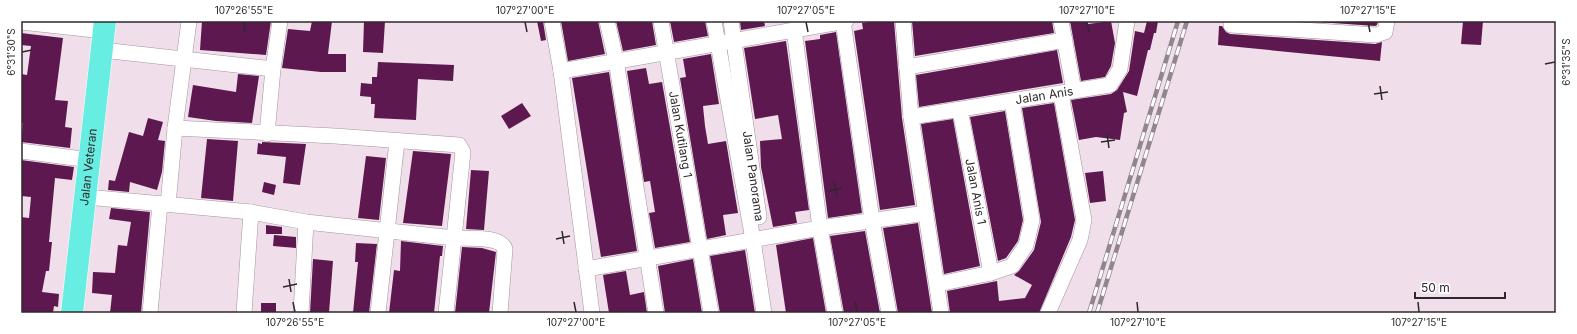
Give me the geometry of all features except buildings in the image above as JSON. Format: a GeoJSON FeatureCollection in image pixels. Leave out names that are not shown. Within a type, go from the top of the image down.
{"type":"FeatureCollection","features":[{"type":"Feature","properties":{"kind":"highway","name":"Jalan Veteran"},"geometry":{"type":"LineString","coordinates":[[72,313],[104,34]]}},
{"type":"Feature","properties":{"kind":"street"},"geometry":{"type":"LineString","coordinates":[[150,313],[188,21]]}},
{"type":"Feature","properties":{"kind":"street"},"geometry":{"type":"LineString","coordinates":[[267,134],[273,69],[280,21]]}},
{"type":"Feature","properties":{"kind":"street"},"geometry":{"type":"LineString","coordinates":[[552,21],[561,71],[592,313]]}},
{"type":"Feature","properties":{"kind":"street"},"geometry":{"type":"LineString","coordinates":[[607,21],[616,60],[656,313]]}},
{"type":"Feature","properties":{"kind":"street","name":"Jalan Kutilang 1"},"geometry":{"type":"LineString","coordinates":[[661,21],[711,313]]}},
{"type":"Feature","properties":{"kind":"street"},"geometry":{"type":"LineString","coordinates":[[714,21],[758,239],[764,313]]}},
{"type":"Feature","properties":{"kind":"street","name":"Jalan Panorama"},"geometry":{"type":"LineString","coordinates":[[731,21],[758,239],[774,313]]}},
{"type":"Feature","properties":{"kind":"street"},"geometry":{"type":"LineString","coordinates":[[561,71],[616,60],[666,53],[844,21],[872,220],[889,313]]}},
{"type":"Feature","properties":{"kind":"street"},"geometry":{"type":"LineString","coordinates":[[903,21],[911,117],[938,284],[941,313]]}},
{"type":"Feature","properties":{"kind":"street"},"geometry":{"type":"LineString","coordinates":[[1048,313],[1080,240],[1084,220],[1067,92],[1065,40],[1061,21]]}},
{"type":"Feature","properties":{"kind":"street","name":"Jalan Anis"},"geometry":{"type":"LineString","coordinates":[[911,117],[1110,86],[1115,79],[1122,59],[1127,21]]}},
{"type":"Feature","properties":{"kind":"street"},"geometry":{"type":"LineString","coordinates":[[1231,25],[1376,35],[1385,32],[1387,21]]}},
{"type":"Feature","properties":{"kind":"street"},"geometry":{"type":"LineString","coordinates":[[21,22],[104,34],[184,59],[273,69]]}},
{"type":"Feature","properties":{"kind":"street"},"geometry":{"type":"LineString","coordinates":[[794,29],[820,228],[836,313]]}},
{"type":"Feature","properties":{"kind":"street"},"geometry":{"type":"LineString","coordinates":[[907,67],[1065,40]]}},
{"type":"Feature","properties":{"kind":"street"},"geometry":{"type":"LineString","coordinates":[[938,284],[991,273],[1013,265],[1026,244],[1032,223],[1012,101]]}},
{"type":"Feature","properties":{"kind":"street","name":"Jalan Anis 1"},"geometry":{"type":"LineString","coordinates":[[960,110],[991,273]]}},
{"type":"Feature","properties":{"kind":"street"},"geometry":{"type":"LineString","coordinates":[[175,128],[454,144],[461,148],[463,152],[446,313]]}},
{"type":"Feature","properties":{"kind":"street"},"geometry":{"type":"LineString","coordinates":[[378,313],[397,141]]}},
{"type":"Feature","properties":{"kind":"street"},"geometry":{"type":"LineString","coordinates":[[21,150],[90,160]]}},
{"type":"Feature","properties":{"kind":"street"},"geometry":{"type":"LineString","coordinates":[[86,197],[250,212],[306,222],[387,232],[491,240],[504,245],[505,249],[500,313]]}},
{"type":"Feature","properties":{"kind":"street"},"geometry":{"type":"LineString","coordinates":[[244,313],[250,212]]}},
{"type":"Feature","properties":{"kind":"street"},"geometry":{"type":"LineString","coordinates":[[586,270],[700,248],[820,228],[926,213]]}},
{"type":"Feature","properties":{"kind":"street"},"geometry":{"type":"LineString","coordinates":[[301,313],[306,222]]}},
{"type":"Feature","properties":{"kind":"railway"},"geometry":{"type":"LineString","coordinates":[[1089,313],[1178,21]]}},
{"type":"Feature","properties":{"kind":"railway"},"geometry":{"type":"LineString","coordinates":[[1097,313],[1187,21]]}}]}
